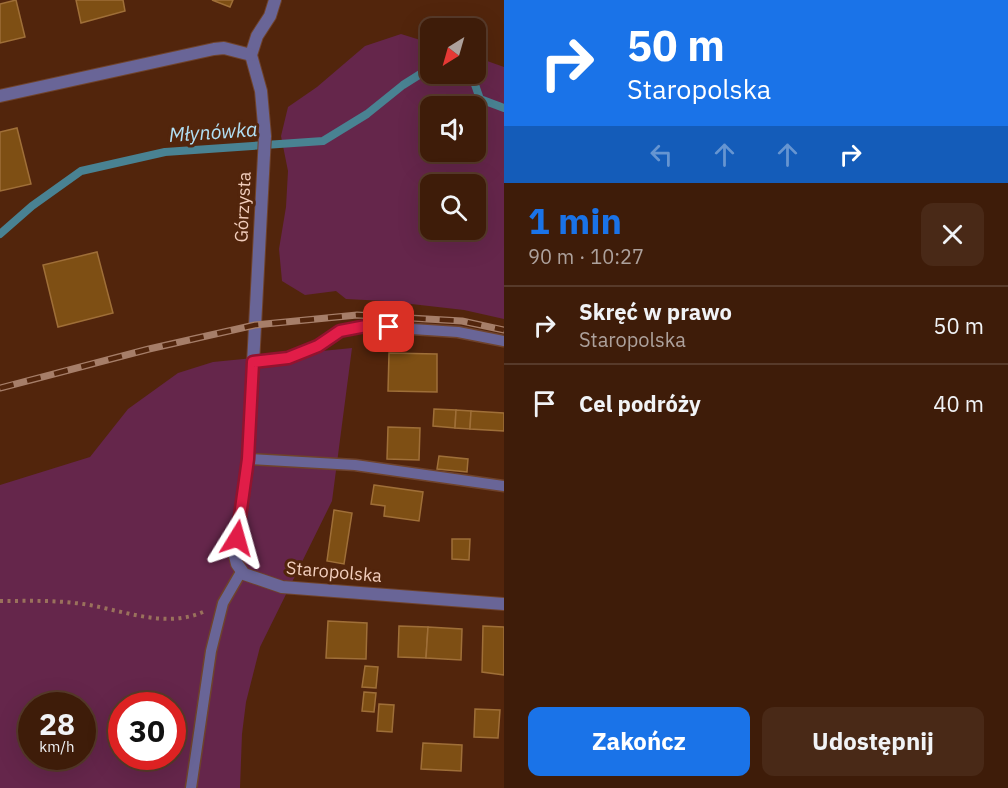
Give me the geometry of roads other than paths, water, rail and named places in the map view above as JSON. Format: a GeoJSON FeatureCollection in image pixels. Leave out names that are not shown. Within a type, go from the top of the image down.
{"type":"FeatureCollection","features":[{"type":"Feature","properties":{"kind":"street"},"geometry":{"type":"LineString","coordinates":[[0,96],[214,48],[224,48],[251,55],[257,36],[270,16],[274,0]]}},
{"type":"Feature","properties":{"kind":"street","name":"Górzysta"},"geometry":{"type":"LineString","coordinates":[[251,55],[261,91],[265,136],[253,362]]}},
{"type":"Feature","properties":{"kind":"street"},"geometry":{"type":"LineString","coordinates":[[241,572],[236,556],[248,459],[253,362]]}},
{"type":"Feature","properties":{"kind":"street","name":"Staropolska"},"geometry":{"type":"LineString","coordinates":[[241,572],[251,578],[282,587],[504,604]]}},
{"type":"Feature","properties":{"kind":"lane"},"geometry":{"type":"LineString","coordinates":[[253,362],[288,358],[318,346],[340,331],[366,326],[458,332],[504,341]]}},
{"type":"Feature","properties":{"kind":"lane"},"geometry":{"type":"LineString","coordinates":[[248,459],[355,465],[504,486]]}},
{"type":"Feature","properties":{"kind":"lane"},"geometry":{"type":"LineString","coordinates":[[191,788],[210,659],[223,603],[241,572]]}},
{"type":"Feature","properties":{"kind":"waterway","name":"Młynówka"},"geometry":{"type":"LineString","coordinates":[[0,234],[32,206],[81,171],[165,152],[323,141],[367,114],[420,74]]}},
{"type":"Feature","properties":{"kind":"waterway","name":"Młynówka"},"geometry":{"type":"LineString","coordinates":[[475,84],[480,99],[504,108]]}},
{"type":"Feature","properties":{"kind":"railway"},"geometry":{"type":"LineString","coordinates":[[0,388],[149,349],[255,325],[357,315],[462,321],[504,330]]}}]}
